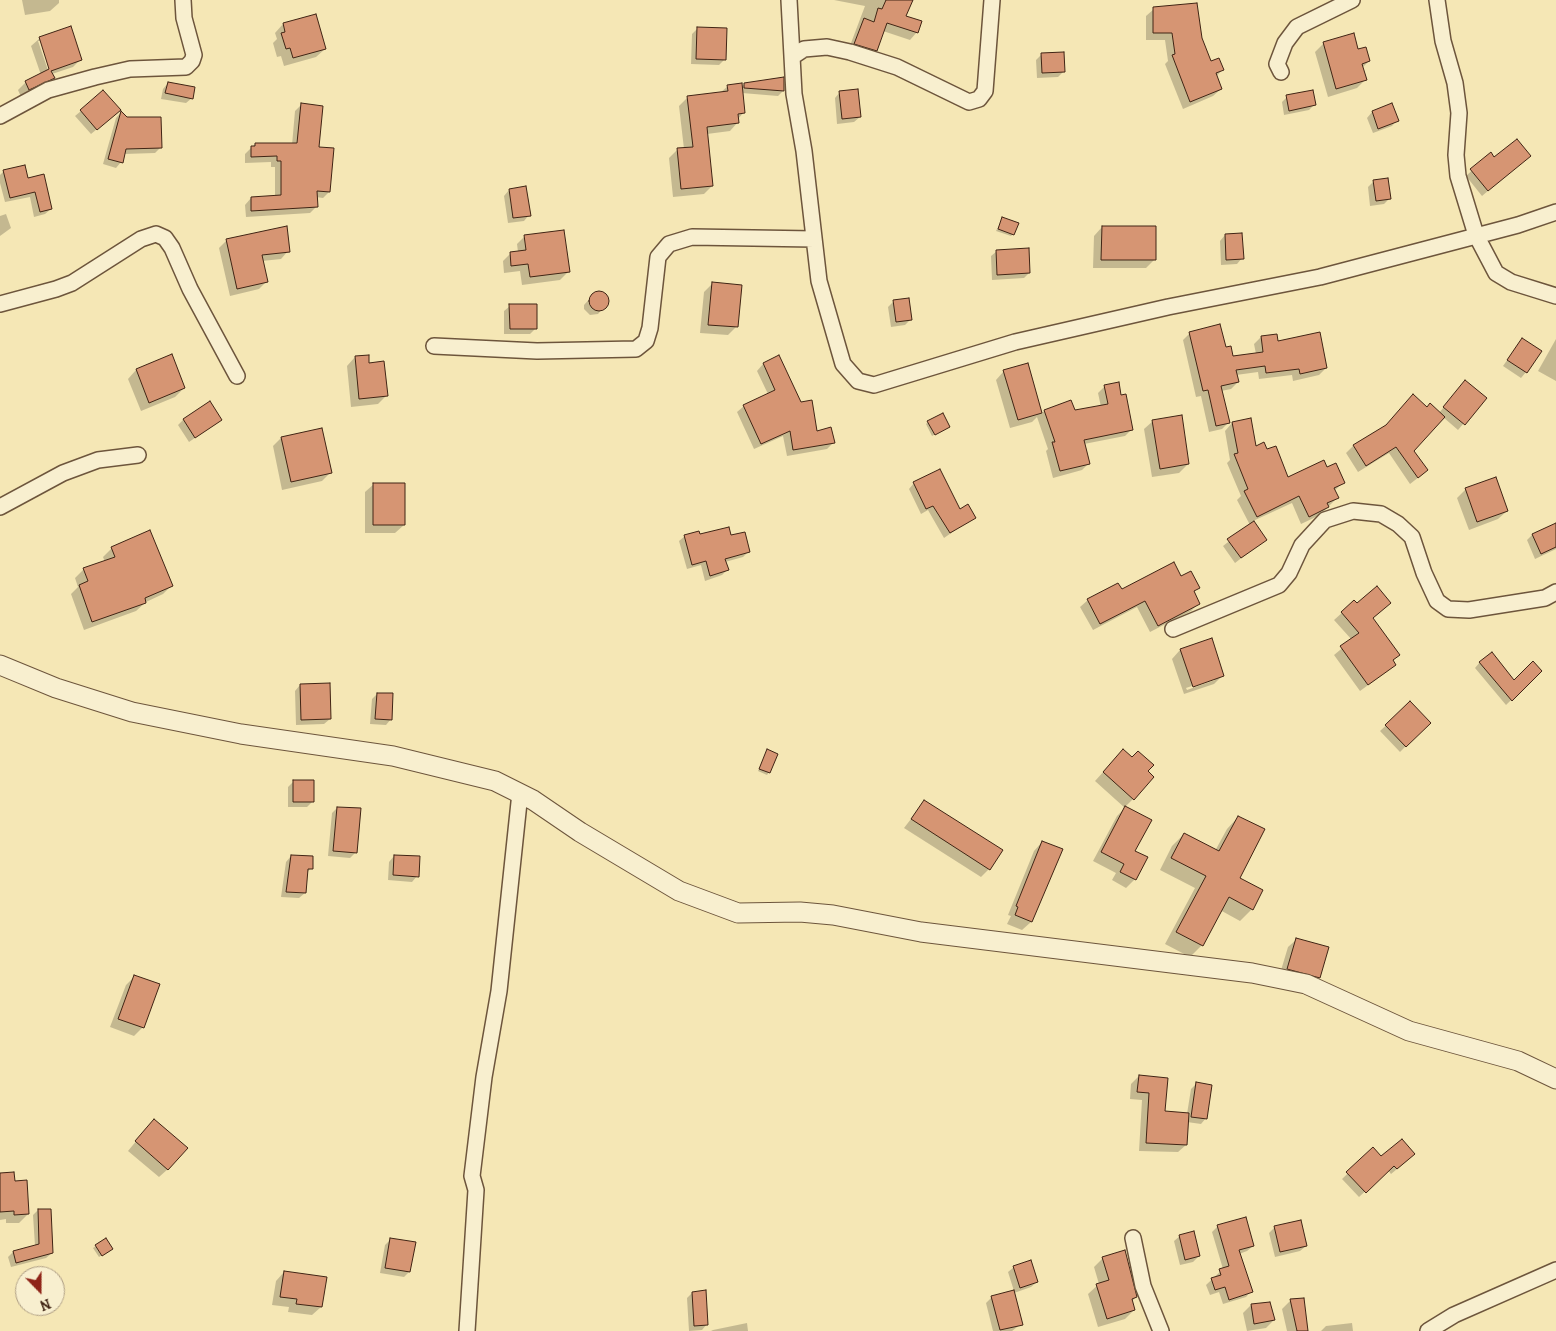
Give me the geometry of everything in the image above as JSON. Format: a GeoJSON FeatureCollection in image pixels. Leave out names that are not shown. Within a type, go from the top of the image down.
{"type":"FeatureCollection","features":[{"type":"Feature","properties":{"kind":"street"},"geometry":{"type":"LineString","coordinates":[[0,116],[48,90],[95,77],[130,69],[186,67],[192,61],[194,55],[184,18],[183,0]]}},
{"type":"Feature","properties":{"kind":"street"},"geometry":{"type":"LineString","coordinates":[[789,0],[794,94],[804,151],[819,281],[843,364],[858,381],[874,385],[1015,342],[1168,307],[1320,277],[1556,212]]}},
{"type":"Feature","properties":{"kind":"street"},"geometry":{"type":"LineString","coordinates":[[792,57],[804,50],[827,47],[850,52],[897,67],[969,102],[979,99],[985,91],[992,0]]}},
{"type":"Feature","properties":{"kind":"street"},"geometry":{"type":"LineString","coordinates":[[1281,72],[1277,64],[1282,50],[1297,27],[1352,0]]}},
{"type":"Feature","properties":{"kind":"street"},"geometry":{"type":"LineString","coordinates":[[1435,1],[1443,41],[1455,84],[1458,106],[1456,155],[1458,176],[1476,235],[1496,273],[1511,282],[1556,296]]}},
{"type":"Feature","properties":{"kind":"street"},"geometry":{"type":"LineString","coordinates":[[0,304],[72,283],[141,240],[156,234],[165,238],[172,248],[190,289],[237,376]]}},
{"type":"Feature","properties":{"kind":"street"},"geometry":{"type":"LineString","coordinates":[[434,346],[537,351],[636,349],[646,341],[650,328],[658,257],[669,244],[692,237],[814,239]]}},
{"type":"Feature","properties":{"kind":"street"},"geometry":{"type":"LineString","coordinates":[[0,507],[63,473],[89,463],[138,455]]}},
{"type":"Feature","properties":{"kind":"street"},"geometry":{"type":"LineString","coordinates":[[1173,629],[1279,585],[1289,573],[1302,545],[1325,520],[1353,511],[1381,514],[1398,524],[1412,537],[1424,573],[1437,601],[1448,609],[1469,610],[1544,598],[1556,592]]}},
{"type":"Feature","properties":{"kind":"street"},"geometry":{"type":"LineString","coordinates":[[0,665],[56,688],[132,712],[241,734],[393,756],[496,781],[679,891],[738,912],[800,912],[833,915],[921,932],[1252,973],[1306,984],[1410,1032],[1518,1061],[1556,1079]]}},
{"type":"Feature","properties":{"kind":"street"},"geometry":{"type":"LineString","coordinates":[[467,1331],[476,1190],[472,1176],[484,1076],[499,991],[520,794]]}},
{"type":"Feature","properties":{"kind":"street"},"geometry":{"type":"LineString","coordinates":[[1133,1238],[1143,1286],[1160,1331]]}},
{"type":"Feature","properties":{"kind":"street"},"geometry":{"type":"LineString","coordinates":[[1428,1331],[1454,1315],[1556,1270]]}},
{"type":"Feature","properties":{"kind":"building"},"geometry":{"type":"Polygon","coordinates":[[[886,0],[913,0],[906,16],[922,21],[918,33],[887,23],[877,51],[854,44],[864,18],[874,22],[878,8],[882,9],[886,0]]]}},
{"type":"Feature","properties":{"kind":"building"},"geometry":{"type":"Polygon","coordinates":[[[1197,3],[1202,38],[1211,61],[1219,58],[1224,70],[1216,73],[1222,89],[1190,102],[1172,55],[1175,54],[1172,33],[1153,33],[1153,7],[1197,3]]]}},
{"type":"Feature","properties":{"kind":"building"},"geometry":{"type":"Polygon","coordinates":[[[316,14],[326,49],[293,58],[290,48],[286,49],[281,33],[285,32],[283,23],[316,14]]]}},
{"type":"Feature","properties":{"kind":"building"},"geometry":{"type":"Polygon","coordinates":[[[71,26],[82,60],[51,71],[55,78],[29,90],[25,81],[49,69],[39,37],[71,26]]]}},
{"type":"Feature","properties":{"kind":"building"},"geometry":{"type":"Polygon","coordinates":[[[697,27],[727,28],[726,60],[696,59],[697,27]]]}},
{"type":"Feature","properties":{"kind":"building"},"geometry":{"type":"Polygon","coordinates":[[[1354,33],[1358,49],[1366,47],[1370,61],[1362,64],[1367,80],[1336,89],[1323,42],[1354,33]]]}},
{"type":"Feature","properties":{"kind":"building"},"geometry":{"type":"Polygon","coordinates":[[[1064,52],[1065,72],[1042,73],[1041,53],[1064,52]]]}},
{"type":"Feature","properties":{"kind":"building"},"geometry":{"type":"Polygon","coordinates":[[[784,77],[784,91],[744,88],[744,83],[784,77]]]}},
{"type":"Feature","properties":{"kind":"building"},"geometry":{"type":"Polygon","coordinates":[[[168,82],[195,87],[193,99],[165,93],[168,82]]]}},
{"type":"Feature","properties":{"kind":"building"},"geometry":{"type":"Polygon","coordinates":[[[742,83],[745,113],[738,114],[739,123],[707,127],[713,186],[681,189],[677,148],[693,147],[687,96],[728,91],[727,85],[742,83]]]}},
{"type":"Feature","properties":{"kind":"building"},"geometry":{"type":"Polygon","coordinates":[[[858,89],[861,117],[842,119],[839,91],[858,89]]]}},
{"type":"Feature","properties":{"kind":"building"},"geometry":{"type":"Polygon","coordinates":[[[103,90],[121,110],[97,130],[80,110],[103,90]]]}},
{"type":"Feature","properties":{"kind":"building"},"geometry":{"type":"Polygon","coordinates":[[[1313,90],[1316,105],[1289,111],[1286,95],[1313,90]]]}},
{"type":"Feature","properties":{"kind":"building"},"geometry":{"type":"Polygon","coordinates":[[[301,103],[323,106],[319,147],[334,148],[330,192],[317,191],[318,207],[251,211],[251,197],[281,195],[281,161],[277,161],[277,156],[251,157],[251,146],[255,146],[255,143],[297,143],[301,103]]]}},
{"type":"Feature","properties":{"kind":"building"},"geometry":{"type":"Polygon","coordinates":[[[1392,103],[1399,121],[1378,129],[1372,111],[1392,103]]]}},
{"type":"Feature","properties":{"kind":"building"},"geometry":{"type":"Polygon","coordinates":[[[121,111],[127,117],[161,117],[162,148],[126,149],[123,163],[108,159],[121,111]]]}},
{"type":"Feature","properties":{"kind":"building"},"geometry":{"type":"Polygon","coordinates":[[[1517,139],[1531,156],[1488,191],[1470,169],[1491,152],[1494,157],[1517,139]]]}},
{"type":"Feature","properties":{"kind":"building"},"geometry":{"type":"Polygon","coordinates":[[[25,165],[28,178],[44,174],[52,209],[40,212],[35,192],[10,198],[3,170],[25,165]]]}},
{"type":"Feature","properties":{"kind":"building"},"geometry":{"type":"Polygon","coordinates":[[[1388,178],[1391,199],[1376,201],[1373,180],[1388,178]]]}},
{"type":"Feature","properties":{"kind":"building"},"geometry":{"type":"Polygon","coordinates":[[[526,186],[531,216],[513,218],[509,189],[526,186]]]}},
{"type":"Feature","properties":{"kind":"building"},"geometry":{"type":"Polygon","coordinates":[[[1002,217],[1019,223],[1014,235],[998,229],[1002,217]]]}},
{"type":"Feature","properties":{"kind":"building"},"geometry":{"type":"Polygon","coordinates":[[[287,226],[290,252],[262,255],[268,282],[237,289],[226,239],[287,226]]]}},
{"type":"Feature","properties":{"kind":"building"},"geometry":{"type":"Polygon","coordinates":[[[1102,226],[1156,226],[1156,260],[1101,260],[1102,226]]]}},
{"type":"Feature","properties":{"kind":"building"},"geometry":{"type":"Polygon","coordinates":[[[564,230],[570,272],[530,277],[528,264],[511,266],[510,252],[526,250],[524,235],[564,230]]]}},
{"type":"Feature","properties":{"kind":"building"},"geometry":{"type":"Polygon","coordinates":[[[1242,233],[1244,259],[1226,260],[1225,234],[1242,233]]]}},
{"type":"Feature","properties":{"kind":"building"},"geometry":{"type":"Polygon","coordinates":[[[1029,248],[1030,273],[997,275],[996,250],[1029,248]]]}},
{"type":"Feature","properties":{"kind":"building"},"geometry":{"type":"Polygon","coordinates":[[[712,282],[742,285],[738,327],[708,325],[712,282]]]}},
{"type":"Feature","properties":{"kind":"building"},"geometry":{"type":"Polygon","coordinates":[[[599,291],[606,294],[609,301],[606,308],[599,311],[592,308],[589,301],[592,294],[599,291]]]}},
{"type":"Feature","properties":{"kind":"building"},"geometry":{"type":"Polygon","coordinates":[[[909,298],[912,320],[896,322],[893,300],[909,298]]]}},
{"type":"Feature","properties":{"kind":"building"},"geometry":{"type":"Polygon","coordinates":[[[509,304],[537,304],[537,329],[510,329],[509,304]]]}},
{"type":"Feature","properties":{"kind":"building"},"geometry":{"type":"Polygon","coordinates":[[[1220,324],[1226,347],[1231,346],[1233,356],[1263,352],[1261,336],[1277,334],[1278,341],[1320,332],[1327,368],[1300,374],[1299,369],[1266,373],[1265,366],[1236,370],[1239,382],[1221,386],[1230,423],[1216,426],[1208,390],[1203,391],[1189,332],[1220,324]]]}},
{"type":"Feature","properties":{"kind":"building"},"geometry":{"type":"Polygon","coordinates":[[[1522,338],[1542,351],[1527,373],[1507,360],[1522,338]]]}},
{"type":"Feature","properties":{"kind":"building"},"geometry":{"type":"Polygon","coordinates":[[[172,354],[185,388],[149,403],[136,369],[172,354]]]}},
{"type":"Feature","properties":{"kind":"building"},"geometry":{"type":"Polygon","coordinates":[[[369,355],[369,363],[384,361],[388,396],[359,399],[355,356],[369,355]]]}},
{"type":"Feature","properties":{"kind":"building"},"geometry":{"type":"Polygon","coordinates":[[[779,355],[801,402],[812,400],[817,431],[831,427],[835,443],[793,450],[790,431],[761,444],[743,405],[775,390],[763,363],[779,355]]]}},
{"type":"Feature","properties":{"kind":"building"},"geometry":{"type":"Polygon","coordinates":[[[1028,363],[1042,413],[1018,420],[1003,370],[1028,363]]]}},
{"type":"Feature","properties":{"kind":"building"},"geometry":{"type":"Polygon","coordinates":[[[1465,380],[1487,398],[1465,425],[1443,407],[1465,380]]]}},
{"type":"Feature","properties":{"kind":"building"},"geometry":{"type":"Polygon","coordinates":[[[1119,382],[1121,395],[1126,394],[1133,430],[1084,440],[1090,464],[1060,471],[1052,442],[1055,442],[1044,410],[1071,400],[1075,410],[1108,404],[1104,385],[1119,382]]]}},
{"type":"Feature","properties":{"kind":"building"},"geometry":{"type":"Polygon","coordinates":[[[1413,394],[1427,407],[1430,403],[1445,417],[1414,451],[1428,470],[1418,478],[1396,447],[1366,466],[1353,445],[1386,425],[1413,394]]]}},
{"type":"Feature","properties":{"kind":"building"},"geometry":{"type":"Polygon","coordinates":[[[210,401],[222,420],[195,438],[183,419],[210,401]]]}},
{"type":"Feature","properties":{"kind":"building"},"geometry":{"type":"Polygon","coordinates":[[[943,413],[950,427],[935,435],[927,421],[943,413]]]}},
{"type":"Feature","properties":{"kind":"building"},"geometry":{"type":"Polygon","coordinates":[[[1182,415],[1189,464],[1160,469],[1152,420],[1182,415]]]}},
{"type":"Feature","properties":{"kind":"building"},"geometry":{"type":"Polygon","coordinates":[[[1251,418],[1256,446],[1264,442],[1267,449],[1276,446],[1288,477],[1324,460],[1327,467],[1336,463],[1345,483],[1334,488],[1339,498],[1327,503],[1329,507],[1309,517],[1299,496],[1257,517],[1244,491],[1248,489],[1234,454],[1238,453],[1232,422],[1251,418]]]}},
{"type":"Feature","properties":{"kind":"building"},"geometry":{"type":"Polygon","coordinates":[[[322,428],[332,473],[291,482],[281,437],[322,428]]]}},
{"type":"Feature","properties":{"kind":"building"},"geometry":{"type":"Polygon","coordinates":[[[940,469],[960,509],[968,504],[976,518],[950,533],[933,506],[926,509],[913,482],[940,469]]]}},
{"type":"Feature","properties":{"kind":"building"},"geometry":{"type":"Polygon","coordinates":[[[1496,477],[1508,511],[1477,522],[1465,488],[1496,477]]]}},
{"type":"Feature","properties":{"kind":"building"},"geometry":{"type":"Polygon","coordinates":[[[373,483],[405,483],[405,525],[373,525],[373,483]]]}},
{"type":"Feature","properties":{"kind":"building"},"geometry":{"type":"Polygon","coordinates":[[[1254,521],[1267,540],[1241,558],[1227,539],[1254,521]]]}},
{"type":"Feature","properties":{"kind":"building"},"geometry":{"type":"Polygon","coordinates":[[[1556,523],[1556,547],[1541,554],[1532,534],[1556,523]]]}},
{"type":"Feature","properties":{"kind":"building"},"geometry":{"type":"Polygon","coordinates":[[[729,527],[731,535],[745,532],[750,552],[725,559],[729,570],[710,576],[706,561],[692,565],[684,535],[699,531],[700,534],[729,527]]]}},
{"type":"Feature","properties":{"kind":"building"},"geometry":{"type":"Polygon","coordinates":[[[150,530],[173,586],[145,598],[146,603],[92,622],[79,585],[88,581],[83,568],[115,557],[111,547],[150,530]]]}},
{"type":"Feature","properties":{"kind":"building"},"geometry":{"type":"Polygon","coordinates":[[[1174,562],[1181,576],[1191,571],[1200,588],[1194,591],[1200,604],[1158,626],[1145,601],[1100,624],[1087,599],[1118,583],[1122,589],[1174,562]]]}},
{"type":"Feature","properties":{"kind":"building"},"geometry":{"type":"Polygon","coordinates":[[[1377,586],[1391,603],[1373,618],[1400,655],[1393,660],[1396,665],[1368,685],[1340,646],[1359,633],[1341,612],[1354,600],[1357,603],[1377,586]]]}},
{"type":"Feature","properties":{"kind":"building"},"geometry":{"type":"Polygon","coordinates":[[[1212,638],[1224,676],[1193,687],[1180,649],[1212,638]]]}},
{"type":"Feature","properties":{"kind":"building"},"geometry":{"type":"Polygon","coordinates":[[[1492,652],[1514,680],[1533,661],[1542,671],[1512,701],[1479,662],[1492,652]]]}},
{"type":"Feature","properties":{"kind":"building"},"geometry":{"type":"Polygon","coordinates":[[[330,683],[331,719],[301,720],[300,684],[330,683]]]}},
{"type":"Feature","properties":{"kind":"building"},"geometry":{"type":"Polygon","coordinates":[[[377,693],[393,693],[392,720],[375,719],[377,693]]]}},
{"type":"Feature","properties":{"kind":"building"},"geometry":{"type":"Polygon","coordinates":[[[1410,701],[1431,723],[1406,747],[1385,725],[1410,701]]]}},
{"type":"Feature","properties":{"kind":"building"},"geometry":{"type":"Polygon","coordinates":[[[767,749],[778,754],[770,773],[759,769],[767,749]]]}},
{"type":"Feature","properties":{"kind":"building"},"geometry":{"type":"Polygon","coordinates":[[[1123,749],[1132,757],[1138,751],[1154,765],[1148,771],[1154,777],[1134,800],[1103,772],[1123,749]]]}},
{"type":"Feature","properties":{"kind":"building"},"geometry":{"type":"Polygon","coordinates":[[[293,780],[314,780],[314,802],[293,802],[293,780]]]}},
{"type":"Feature","properties":{"kind":"building"},"geometry":{"type":"Polygon","coordinates":[[[924,800],[1003,850],[990,870],[911,819],[924,800]]]}},
{"type":"Feature","properties":{"kind":"building"},"geometry":{"type":"Polygon","coordinates":[[[1125,806],[1152,820],[1135,851],[1148,857],[1136,880],[1120,872],[1124,864],[1101,852],[1125,806]]]}},
{"type":"Feature","properties":{"kind":"building"},"geometry":{"type":"Polygon","coordinates":[[[337,807],[361,808],[357,853],[333,851],[337,807]]]}},
{"type":"Feature","properties":{"kind":"building"},"geometry":{"type":"Polygon","coordinates":[[[1238,816],[1265,829],[1240,878],[1263,890],[1253,910],[1229,897],[1203,946],[1176,932],[1206,876],[1171,858],[1184,833],[1219,851],[1238,816]]]}},
{"type":"Feature","properties":{"kind":"building"},"geometry":{"type":"Polygon","coordinates":[[[1042,841],[1063,849],[1032,922],[1015,915],[1018,907],[1016,906],[1042,841]]]}},
{"type":"Feature","properties":{"kind":"building"},"geometry":{"type":"Polygon","coordinates":[[[291,855],[313,856],[313,869],[308,869],[306,893],[286,892],[291,855]]]}},
{"type":"Feature","properties":{"kind":"building"},"geometry":{"type":"Polygon","coordinates":[[[394,855],[420,856],[419,877],[393,875],[394,855]]]}},
{"type":"Feature","properties":{"kind":"building"},"geometry":{"type":"Polygon","coordinates":[[[1296,938],[1329,947],[1320,978],[1287,969],[1296,938]]]}},
{"type":"Feature","properties":{"kind":"building"},"geometry":{"type":"Polygon","coordinates":[[[134,975],[160,984],[144,1028],[118,1019],[134,975]]]}},
{"type":"Feature","properties":{"kind":"building"},"geometry":{"type":"Polygon","coordinates":[[[1139,1075],[1168,1078],[1165,1111],[1189,1113],[1187,1145],[1146,1143],[1149,1093],[1137,1092],[1139,1075]]]}},
{"type":"Feature","properties":{"kind":"building"},"geometry":{"type":"Polygon","coordinates":[[[1196,1082],[1212,1085],[1207,1119],[1191,1117],[1196,1082]]]}},
{"type":"Feature","properties":{"kind":"building"},"geometry":{"type":"Polygon","coordinates":[[[154,1119],[188,1148],[168,1170],[135,1141],[154,1119]]]}},
{"type":"Feature","properties":{"kind":"building"},"geometry":{"type":"Polygon","coordinates":[[[1402,1139],[1415,1154],[1397,1169],[1394,1166],[1366,1193],[1346,1172],[1373,1147],[1381,1156],[1402,1139]]]}},
{"type":"Feature","properties":{"kind":"building"},"geometry":{"type":"Polygon","coordinates":[[[14,1172],[15,1181],[27,1180],[29,1214],[14,1215],[14,1211],[0,1212],[0,1173],[14,1172]]]}},
{"type":"Feature","properties":{"kind":"building"},"geometry":{"type":"Polygon","coordinates":[[[38,1209],[51,1209],[53,1253],[16,1263],[13,1251],[39,1244],[38,1209]]]}},
{"type":"Feature","properties":{"kind":"building"},"geometry":{"type":"Polygon","coordinates":[[[1246,1217],[1254,1246],[1239,1250],[1253,1292],[1229,1300],[1225,1287],[1215,1290],[1211,1278],[1221,1275],[1219,1269],[1229,1266],[1217,1225],[1246,1217]]]}},
{"type":"Feature","properties":{"kind":"building"},"geometry":{"type":"Polygon","coordinates":[[[1301,1220],[1307,1246],[1280,1252],[1274,1226],[1301,1220]]]}},
{"type":"Feature","properties":{"kind":"building"},"geometry":{"type":"Polygon","coordinates":[[[1194,1231],[1200,1256],[1185,1260],[1179,1235],[1194,1231]]]}},
{"type":"Feature","properties":{"kind":"building"},"geometry":{"type":"Polygon","coordinates":[[[106,1238],[113,1249],[102,1256],[95,1245],[106,1238]]]}},
{"type":"Feature","properties":{"kind":"building"},"geometry":{"type":"Polygon","coordinates":[[[390,1238],[416,1242],[410,1272],[385,1268],[390,1238]]]}},
{"type":"Feature","properties":{"kind":"building"},"geometry":{"type":"Polygon","coordinates":[[[1125,1250],[1137,1297],[1132,1299],[1135,1310],[1107,1319],[1096,1284],[1109,1280],[1102,1257],[1125,1250]]]}},
{"type":"Feature","properties":{"kind":"building"},"geometry":{"type":"Polygon","coordinates":[[[1031,1260],[1038,1282],[1020,1288],[1013,1266],[1031,1260]]]}},
{"type":"Feature","properties":{"kind":"building"},"geometry":{"type":"Polygon","coordinates":[[[284,1271],[327,1277],[322,1307],[296,1304],[297,1299],[280,1297],[284,1271]]]}},
{"type":"Feature","properties":{"kind":"building"},"geometry":{"type":"Polygon","coordinates":[[[706,1290],[708,1325],[694,1326],[692,1292],[706,1290]]]}},
{"type":"Feature","properties":{"kind":"building"},"geometry":{"type":"Polygon","coordinates":[[[1014,1290],[1023,1325],[1000,1330],[991,1296],[1014,1290]]]}},
{"type":"Feature","properties":{"kind":"building"},"geometry":{"type":"Polygon","coordinates":[[[1304,1298],[1308,1331],[1297,1331],[1290,1299],[1304,1298]]]}},
{"type":"Feature","properties":{"kind":"building"},"geometry":{"type":"Polygon","coordinates":[[[1270,1302],[1275,1320],[1254,1324],[1251,1304],[1270,1302]]]}}]}
